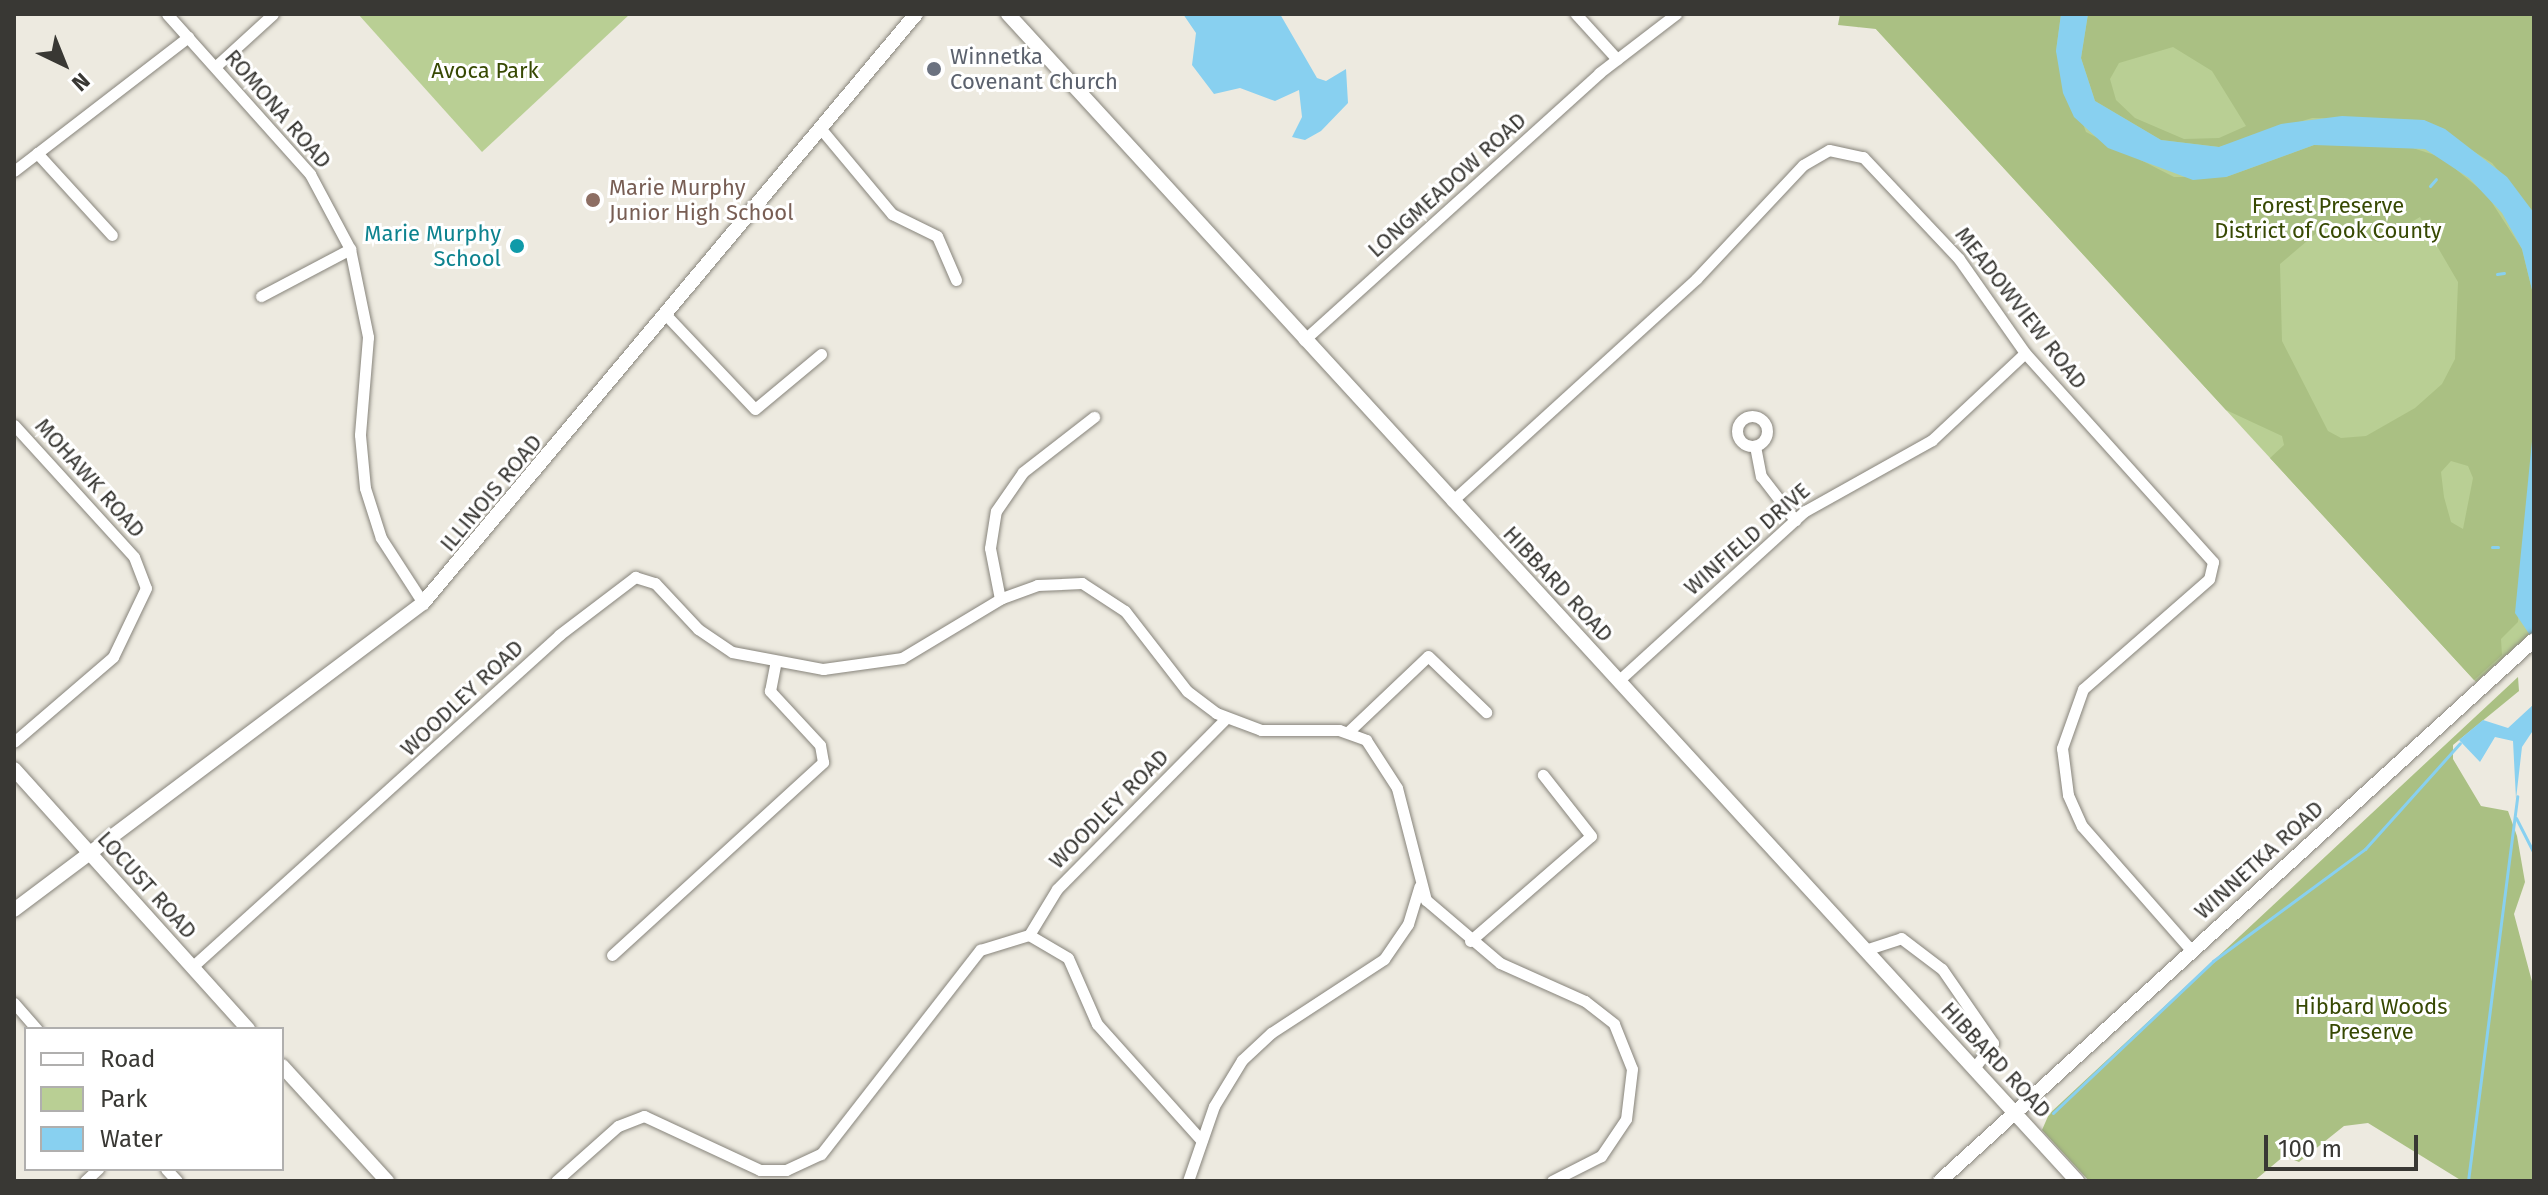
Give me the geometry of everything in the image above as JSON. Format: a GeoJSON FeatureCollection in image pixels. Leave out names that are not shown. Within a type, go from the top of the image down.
{"type":"FeatureCollection","features":[{"type":"Feature","properties":{"kind":"street","name":"ROMONA ROAD"},"geometry":{"type":"LineString","coordinates":[[167,14],[310,174],[350,249],[368,337],[360,435],[365,488],[381,538],[423,603]]}},
{"type":"Feature","properties":{"kind":"street"},"geometry":{"type":"LineString","coordinates":[[216,66],[273,14]]}},
{"type":"Feature","properties":{"kind":"street","name":"HIBBARD ROAD"},"geometry":{"type":"LineString","coordinates":[[1008,14],[2077,1181]]}},
{"type":"Feature","properties":{"kind":"street"},"geometry":{"type":"LineString","coordinates":[[1576,14],[1617,59]]}},
{"type":"Feature","properties":{"kind":"street","name":"LONGMEADOW ROAD"},"geometry":{"type":"LineString","coordinates":[[1304,340],[1617,59],[1676,14]]}},
{"type":"Feature","properties":{"kind":"street","name":"ILLINOIS ROAD"},"geometry":{"type":"LineString","coordinates":[[14,910],[423,603],[821,129],[909,17]]}},
{"type":"Feature","properties":{"kind":"street"},"geometry":{"type":"LineString","coordinates":[[14,171],[188,37]]}},
{"type":"Feature","properties":{"kind":"street"},"geometry":{"type":"LineString","coordinates":[[821,129],[892,214],[937,236],[956,280]]}},
{"type":"Feature","properties":{"kind":"street","name":"MEADOWVIEW ROAD"},"geometry":{"type":"LineString","coordinates":[[1452,501],[1685,290],[1803,165],[1829,150],[1854,153],[1880,172],[1959,259],[2025,353],[2213,562],[2209,579],[2083,689],[2062,748],[2068,795],[2082,826],[2192,951]]}},
{"type":"Feature","properties":{"kind":"street"},"geometry":{"type":"LineString","coordinates":[[37,153],[112,235]]}},
{"type":"Feature","properties":{"kind":"street"},"geometry":{"type":"LineString","coordinates":[[261,296],[350,249]]}},
{"type":"Feature","properties":{"kind":"street"},"geometry":{"type":"LineString","coordinates":[[666,315],[752,408],[821,354]]}},
{"type":"Feature","properties":{"kind":"street","name":"WINFIELD DRIVE"},"geometry":{"type":"LineString","coordinates":[[1618,681],[1795,520],[1831,491],[1932,440],[2025,353]]}},
{"type":"Feature","properties":{"kind":"street"},"geometry":{"type":"LineString","coordinates":[[1000,599],[990,548],[996,511],[1023,472],[1094,417]]}},
{"type":"Feature","properties":{"kind":"street","name":"MOHAWK ROAD"},"geometry":{"type":"LineString","coordinates":[[14,425],[134,557],[146,588],[113,657],[14,742]]}},
{"type":"Feature","properties":{"kind":"street"},"geometry":{"type":"LineString","coordinates":[[1755,446],[1761,476],[1795,520]]}},
{"type":"Feature","properties":{"kind":"street","name":"WOODLEY ROAD"},"geometry":{"type":"LineString","coordinates":[[192,967],[627,580],[648,578],[708,638],[775,665],[840,669],[887,663],[1000,599],[1055,582],[1093,587],[1125,611],[1196,700],[1226,718],[1282,733],[1348,732]]}},
{"type":"Feature","properties":{"kind":"street","name":"WINNETKA ROAD"},"geometry":{"type":"LineString","coordinates":[[1940,1181],[2530,644]]}},
{"type":"Feature","properties":{"kind":"street"},"geometry":{"type":"LineString","coordinates":[[1486,712],[1428,656],[1348,732],[1375,749],[1397,788],[1419,887],[1470,941],[1521,974],[1596,1007],[1629,1054],[1633,1086],[1620,1132],[1601,1156],[1552,1181]]}},
{"type":"Feature","properties":{"kind":"street"},"geometry":{"type":"LineString","coordinates":[[612,955],[823,762],[820,745],[770,691],[775,665]]}},
{"type":"Feature","properties":{"kind":"street","name":"WOODLEY ROAD"},"geometry":{"type":"LineString","coordinates":[[1029,935],[1057,889],[1226,718]]}},
{"type":"Feature","properties":{"kind":"street","name":"LOCUST ROAD"},"geometry":{"type":"LineString","coordinates":[[14,769],[246,1027]]}},
{"type":"Feature","properties":{"kind":"street"},"geometry":{"type":"LineString","coordinates":[[1470,941],[1591,836],[1543,775]]}},
{"type":"Feature","properties":{"kind":"street"},"geometry":{"type":"LineString","coordinates":[[1188,1181],[1221,1090],[1251,1050],[1391,952],[1419,887]]}},
{"type":"Feature","properties":{"kind":"street"},"geometry":{"type":"LineString","coordinates":[[556,1181],[618,1126],[644,1116],[665,1120],[747,1167],[786,1170],[812,1160],[980,950],[1029,935],[1068,958],[1097,1024],[1201,1140]]}},
{"type":"Feature","properties":{"kind":"street"},"geometry":{"type":"LineString","coordinates":[[1865,950],[1901,938],[1942,969],[1993,1043],[1974,1068]]}},
{"type":"Feature","properties":{"kind":"street"},"geometry":{"type":"LineString","coordinates":[[14,1003],[35,1027]]}},
{"type":"Feature","properties":{"kind":"street"},"geometry":{"type":"LineString","coordinates":[[284,1068],[387,1181]]}},
{"type":"Feature","properties":{"kind":"green space","name":"Avoca Park"},"geometry":{"type":"Polygon","coordinates":[[[358,14],[630,14],[482,152],[358,14]]]}},
{"type":"Feature","properties":{"kind":"green space"},"geometry":{"type":"Polygon","coordinates":[[[1840,14],[2061,14],[2056,51],[2086,132],[2174,177],[2226,177],[2314,145],[2400,144],[2441,157],[2487,195],[2522,249],[2534,298],[2534,421],[2518,622],[2501,639],[2502,655],[2474,680],[2270,458],[2284,445],[2282,436],[2226,410],[1876,29],[1838,25],[1840,14]],[[2420,217],[2378,242],[2341,225],[2320,230],[2280,264],[2282,341],[2328,431],[2341,438],[2366,436],[2415,408],[2442,384],[2455,359],[2458,282],[2420,217]],[[2451,461],[2441,472],[2444,497],[2451,522],[2463,529],[2473,478],[2468,466],[2451,461]]]}},
{"type":"Feature","properties":{"kind":"green space","name":"Forest Preserve District of Cook County"},"geometry":{"type":"Polygon","coordinates":[[[1862,14],[2534,14],[2534,630],[2476,682],[1862,14]]]}},
{"type":"Feature","properties":{"kind":"green space"},"geometry":{"type":"Polygon","coordinates":[[[2088,14],[2534,14],[2534,213],[2492,163],[2424,120],[2312,118],[2219,147],[2161,140],[2095,101],[2081,58],[2088,14]],[[2173,47],[2119,63],[2110,79],[2116,100],[2135,118],[2184,139],[2219,138],[2246,126],[2212,71],[2173,47]]]}},
{"type":"Feature","properties":{"kind":"green space","name":"Hibbard Woods Preserve"},"geometry":{"type":"Polygon","coordinates":[[[2518,677],[2519,691],[2453,745],[2453,759],[2481,806],[2508,811],[2517,836],[2525,882],[2514,914],[2534,989],[2534,1181],[2462,1181],[2368,1123],[2344,1126],[2299,1162],[2284,1156],[2254,1181],[2089,1181],[2042,1130],[2049,1114],[2518,677]]]}},
{"type":"Feature","properties":{"kind":"water"},"geometry":{"type":"Polygon","coordinates":[[[1183,14],[1280,14],[1317,78],[1326,81],[1346,69],[1348,103],[1321,131],[1305,140],[1292,137],[1302,117],[1299,90],[1275,101],[1240,88],[1214,94],[1192,65],[1196,33],[1183,14]]]}},
{"type":"Feature","properties":{"kind":"water"},"geometry":{"type":"Polygon","coordinates":[[[2061,14],[2088,14],[2081,58],[2095,101],[2161,140],[2219,147],[2281,124],[2342,116],[2424,120],[2445,129],[2507,177],[2534,213],[2534,298],[2522,249],[2502,213],[2469,178],[2425,149],[2314,145],[2226,177],[2193,180],[2108,148],[2074,117],[2063,93],[2056,51],[2061,14]]]}},
{"type":"Feature","properties":{"kind":"water"},"geometry":{"type":"Polygon","coordinates":[[[2534,421],[2534,641],[2515,613],[2534,421]]]}},
{"type":"Feature","properties":{"kind":"water"},"geometry":{"type":"Polygon","coordinates":[[[2534,704],[2534,729],[2522,747],[2516,799],[2513,741],[2495,737],[2480,762],[2459,740],[2483,720],[2508,728],[2534,704]]]}},
{"type":"Feature","properties":{"kind":"waterway"},"geometry":{"type":"LineString","coordinates":[[2430,186],[2436,179]]}},
{"type":"Feature","properties":{"kind":"waterway"},"geometry":{"type":"LineString","coordinates":[[2497,274],[2504,273]]}},
{"type":"Feature","properties":{"kind":"waterway"},"geometry":{"type":"LineString","coordinates":[[2492,547],[2498,547]]}},
{"type":"Feature","properties":{"kind":"waterway"},"geometry":{"type":"LineString","coordinates":[[2053,1113],[2213,961],[2365,849],[2460,743]]}},
{"type":"Feature","properties":{"kind":"waterway"},"geometry":{"type":"LineString","coordinates":[[2468,1181],[2517,796]]}},
{"type":"Feature","properties":{"kind":"waterway"},"geometry":{"type":"LineString","coordinates":[[2516,818],[2534,853]]}},
{"type":"Feature","properties":{"kind":"place","name":"Winnetka Covenant Church"},"geometry":{"type":"Point","coordinates":[934,69]}},
{"type":"Feature","properties":{"kind":"place","name":"Marie Murphy Junior High School"},"geometry":{"type":"Point","coordinates":[593,200]}},
{"type":"Feature","properties":{"kind":"place","name":"Marie Murphy School"},"geometry":{"type":"Point","coordinates":[517,246]}}]}
